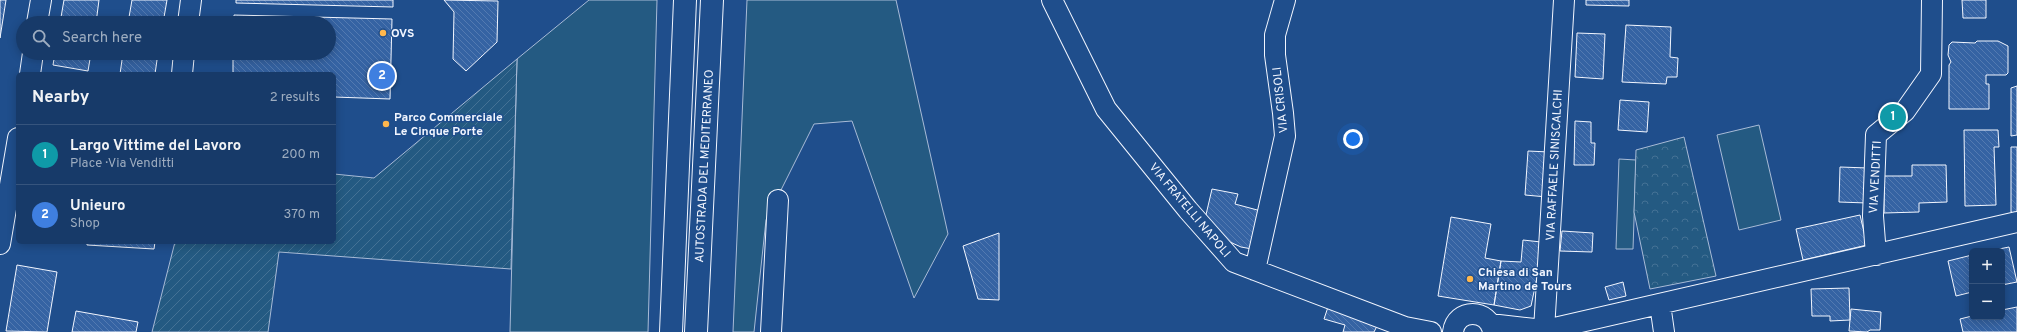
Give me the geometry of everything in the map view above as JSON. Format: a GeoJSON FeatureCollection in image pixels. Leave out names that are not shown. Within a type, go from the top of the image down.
{"type":"FeatureCollection","features":[{"type":"Feature","properties":{"kind":"highway"},"geometry":{"type":"LineString","coordinates":[[671,332],[685,0]]}},
{"type":"Feature","properties":{"kind":"highway","name":"AUTOSTRADA DEL MEDITERRANEO"},"geometry":{"type":"LineString","coordinates":[[696,332],[712,0]]}},
{"type":"Feature","properties":{"kind":"street"},"geometry":{"type":"LineString","coordinates":[[39,16],[41,0]]}},
{"type":"Feature","properties":{"kind":"street"},"geometry":{"type":"LineString","coordinates":[[189,16],[191,0]]}},
{"type":"Feature","properties":{"kind":"street","name":"VIA FRATELLI NAPOLI"},"geometry":{"type":"LineString","coordinates":[[1052,0],[1106,109],[1188,210],[1234,262],[1405,327],[1431,332]]}},
{"type":"Feature","properties":{"kind":"street","name":"VIA CRISOLI"},"geometry":{"type":"LineString","coordinates":[[1255,270],[1284,136],[1283,112],[1275,55],[1275,35],[1285,0]]}},
{"type":"Feature","properties":{"kind":"street","name":"VIA RAFFAELE SINISCALCHI"},"geometry":{"type":"LineString","coordinates":[[1541,331],[1564,0]]}},
{"type":"Feature","properties":{"kind":"street","name":"VIA VENDITTI"},"geometry":{"type":"LineString","coordinates":[[1876,255],[1873,216],[1876,135],[1905,111],[1931,74],[1932,0]]}},
{"type":"Feature","properties":{"kind":"street"},"geometry":{"type":"LineString","coordinates":[[30,72],[32,60]]}},
{"type":"Feature","properties":{"kind":"street"},"geometry":{"type":"LineString","coordinates":[[182,72],[183,60]]}},
{"type":"Feature","properties":{"kind":"street"},"geometry":{"type":"LineString","coordinates":[[0,244],[6,170],[16,143]]}},
{"type":"Feature","properties":{"kind":"street"},"geometry":{"type":"LineString","coordinates":[[771,332],[778,200]]}},
{"type":"Feature","properties":{"kind":"street"},"geometry":{"type":"LineString","coordinates":[[1453,332],[1456,322],[1467,314],[1481,315],[1492,328],[1541,331],[2017,222]]}},
{"type":"Feature","properties":{"kind":"street"},"geometry":{"type":"LineString","coordinates":[[1660,304],[1664,332]]}},
{"type":"Feature","properties":{"kind":"green space"},"geometry":{"type":"Polygon","coordinates":[[[589,0],[657,0],[648,332],[510,332],[517,59],[589,0]]]}},
{"type":"Feature","properties":{"kind":"green space"},"geometry":{"type":"Polygon","coordinates":[[[747,0],[896,0],[948,234],[914,298],[852,121],[814,124],[766,220],[754,332],[733,332],[747,0]]]}},
{"type":"Feature","properties":{"kind":"green space"},"geometry":{"type":"Polygon","coordinates":[[[517,59],[511,269],[279,252],[268,332],[152,332],[174,244],[336,244],[336,174],[374,178],[517,59]]]}},
{"type":"Feature","properties":{"kind":"green space"},"geometry":{"type":"Polygon","coordinates":[[[1759,125],[1781,220],[1739,230],[1717,135],[1759,125]]]}},
{"type":"Feature","properties":{"kind":"green space"},"geometry":{"type":"Polygon","coordinates":[[[1684,137],[1716,276],[1650,289],[1634,212],[1636,150],[1684,137]]]}},
{"type":"Feature","properties":{"kind":"green space"},"geometry":{"type":"Polygon","coordinates":[[[1619,159],[1636,160],[1633,249],[1616,249],[1619,159]]]}},
{"type":"Feature","properties":{"kind":"building"},"geometry":{"type":"Polygon","coordinates":[[[0,0],[6,0],[0,38],[0,0]]]}},
{"type":"Feature","properties":{"kind":"building"},"geometry":{"type":"Polygon","coordinates":[[[64,0],[99,0],[97,16],[61,16],[64,0]]]}},
{"type":"Feature","properties":{"kind":"building"},"geometry":{"type":"Polygon","coordinates":[[[132,0],[167,0],[164,16],[129,16],[132,0]]]}},
{"type":"Feature","properties":{"kind":"building"},"geometry":{"type":"Polygon","coordinates":[[[236,0],[393,0],[393,7],[236,3],[236,0]]]}},
{"type":"Feature","properties":{"kind":"building"},"geometry":{"type":"Polygon","coordinates":[[[444,0],[498,1],[497,42],[466,71],[453,59],[454,12],[444,0]]]}},
{"type":"Feature","properties":{"kind":"building"},"geometry":{"type":"Polygon","coordinates":[[[1586,0],[1629,0],[1629,6],[1586,5],[1586,0]]]}},
{"type":"Feature","properties":{"kind":"building"},"geometry":{"type":"Polygon","coordinates":[[[1962,0],[1986,0],[1986,18],[1963,18],[1962,0]]]}},
{"type":"Feature","properties":{"kind":"building"},"geometry":{"type":"Polygon","coordinates":[[[234,15],[274,16],[234,16],[234,15]]]}},
{"type":"Feature","properties":{"kind":"building"},"geometry":{"type":"Polygon","coordinates":[[[336,18],[392,19],[390,99],[336,97],[336,72],[233,72],[233,60],[336,60],[336,18]]]}},
{"type":"Feature","properties":{"kind":"building"},"geometry":{"type":"Polygon","coordinates":[[[1626,25],[1671,27],[1670,57],[1678,58],[1677,77],[1667,77],[1666,84],[1622,82],[1626,25]]]}},
{"type":"Feature","properties":{"kind":"building"},"geometry":{"type":"Polygon","coordinates":[[[1577,33],[1605,34],[1603,79],[1575,77],[1577,33]]]}},
{"type":"Feature","properties":{"kind":"building"},"geometry":{"type":"Polygon","coordinates":[[[1977,41],[1998,41],[2008,46],[2008,73],[2006,75],[1986,75],[1986,84],[1989,84],[1989,109],[1949,109],[1949,65],[1951,62],[1948,55],[1949,45],[1952,42],[1975,43],[1977,41]]]}},
{"type":"Feature","properties":{"kind":"building"},"geometry":{"type":"Polygon","coordinates":[[[54,60],[90,60],[88,71],[53,65],[54,60]]]}},
{"type":"Feature","properties":{"kind":"building"},"geometry":{"type":"Polygon","coordinates":[[[122,60],[157,60],[155,72],[120,72],[122,60]]]}},
{"type":"Feature","properties":{"kind":"building"},"geometry":{"type":"Polygon","coordinates":[[[2017,86],[2017,135],[2011,136],[2011,88],[2017,86]]]}},
{"type":"Feature","properties":{"kind":"building"},"geometry":{"type":"Polygon","coordinates":[[[1620,100],[1649,102],[1647,132],[1618,130],[1620,100]]]}},
{"type":"Feature","properties":{"kind":"building"},"geometry":{"type":"Polygon","coordinates":[[[1575,121],[1591,122],[1591,143],[1595,143],[1594,165],[1574,165],[1575,121]]]}},
{"type":"Feature","properties":{"kind":"building"},"geometry":{"type":"Polygon","coordinates":[[[1964,130],[1998,130],[1999,147],[1994,147],[1996,205],[1965,206],[1964,130]]]}},
{"type":"Feature","properties":{"kind":"building"},"geometry":{"type":"Polygon","coordinates":[[[2011,147],[2017,147],[2017,214],[2011,212],[2011,147]]]}},
{"type":"Feature","properties":{"kind":"building"},"geometry":{"type":"Polygon","coordinates":[[[1528,151],[1549,152],[1547,197],[1525,195],[1528,151]]]}},
{"type":"Feature","properties":{"kind":"building"},"geometry":{"type":"Polygon","coordinates":[[[1912,165],[1946,165],[1947,202],[1919,203],[1919,212],[1884,213],[1884,176],[1912,176],[1912,165]]]}},
{"type":"Feature","properties":{"kind":"building"},"geometry":{"type":"Polygon","coordinates":[[[1840,167],[1868,168],[1867,203],[1839,202],[1840,167]]]}},
{"type":"Feature","properties":{"kind":"building"},"geometry":{"type":"Polygon","coordinates":[[[1212,189],[1238,194],[1235,204],[1261,211],[1252,249],[1241,247],[1221,238],[1205,219],[1212,189]]]}},
{"type":"Feature","properties":{"kind":"building"},"geometry":{"type":"Polygon","coordinates":[[[1860,215],[1867,245],[1803,260],[1796,229],[1860,215]]]}},
{"type":"Feature","properties":{"kind":"building","name":"Chiesa di San Martino de Tours"},"geometry":{"type":"Polygon","coordinates":[[[1451,217],[1491,224],[1485,258],[1501,261],[1494,305],[1438,296],[1451,217]]]}},
{"type":"Feature","properties":{"kind":"building"},"geometry":{"type":"Polygon","coordinates":[[[1562,231],[1593,233],[1592,252],[1560,251],[1562,231]]]}},
{"type":"Feature","properties":{"kind":"building"},"geometry":{"type":"Polygon","coordinates":[[[999,233],[999,300],[978,299],[963,246],[999,233]]]}},
{"type":"Feature","properties":{"kind":"building"},"geometry":{"type":"Polygon","coordinates":[[[1523,240],[1541,242],[1539,268],[1531,306],[1520,310],[1494,305],[1501,261],[1521,262],[1523,240]]]}},
{"type":"Feature","properties":{"kind":"building"},"geometry":{"type":"Polygon","coordinates":[[[87,244],[155,244],[154,249],[87,244]]]}},
{"type":"Feature","properties":{"kind":"building"},"geometry":{"type":"Polygon","coordinates":[[[2009,247],[2017,282],[2005,284],[2005,248],[2009,247]]]}},
{"type":"Feature","properties":{"kind":"building"},"geometry":{"type":"Polygon","coordinates":[[[1969,256],[1969,293],[1956,296],[1948,261],[1969,256]]]}},
{"type":"Feature","properties":{"kind":"building"},"geometry":{"type":"Polygon","coordinates":[[[17,265],[57,272],[47,332],[6,331],[17,265]]]}},
{"type":"Feature","properties":{"kind":"building"},"geometry":{"type":"Polygon","coordinates":[[[1623,282],[1626,296],[1609,300],[1605,287],[1623,282]]]}},
{"type":"Feature","properties":{"kind":"building"},"geometry":{"type":"Polygon","coordinates":[[[1849,288],[1850,320],[1830,321],[1830,316],[1812,316],[1811,289],[1849,288]]]}},
{"type":"Feature","properties":{"kind":"building"},"geometry":{"type":"Polygon","coordinates":[[[1329,304],[1378,324],[1374,332],[1343,332],[1345,325],[1324,319],[1329,304]]]}},
{"type":"Feature","properties":{"kind":"building"},"geometry":{"type":"Polygon","coordinates":[[[2017,307],[2017,332],[1963,332],[1960,319],[1969,317],[1969,320],[2005,320],[2005,309],[2017,307]]]}},
{"type":"Feature","properties":{"kind":"building"},"geometry":{"type":"Polygon","coordinates":[[[1851,309],[1881,312],[1880,330],[1870,330],[1867,332],[1849,331],[1851,309]]]}},
{"type":"Feature","properties":{"kind":"building"},"geometry":{"type":"Polygon","coordinates":[[[76,311],[138,322],[136,332],[72,332],[76,311]]]}},
{"type":"Feature","properties":{"kind":"place","name":"OVS"},"geometry":{"type":"Point","coordinates":[383,33]}},
{"type":"Feature","properties":{"kind":"place","name":"Unieuro"},"geometry":{"type":"Point","coordinates":[382,76]}},
{"type":"Feature","properties":{"kind":"place","name":"Largo Vittime del Lavoro"},"geometry":{"type":"Point","coordinates":[1893,117]}},
{"type":"Feature","properties":{"kind":"place","name":"Parco Commerciale Le Cinque Porte"},"geometry":{"type":"Point","coordinates":[386,124]}},
{"type":"Feature","properties":{"kind":"place","name":"Chiesa di San Martino de Tours"},"geometry":{"type":"Point","coordinates":[1470,279]}}]}
